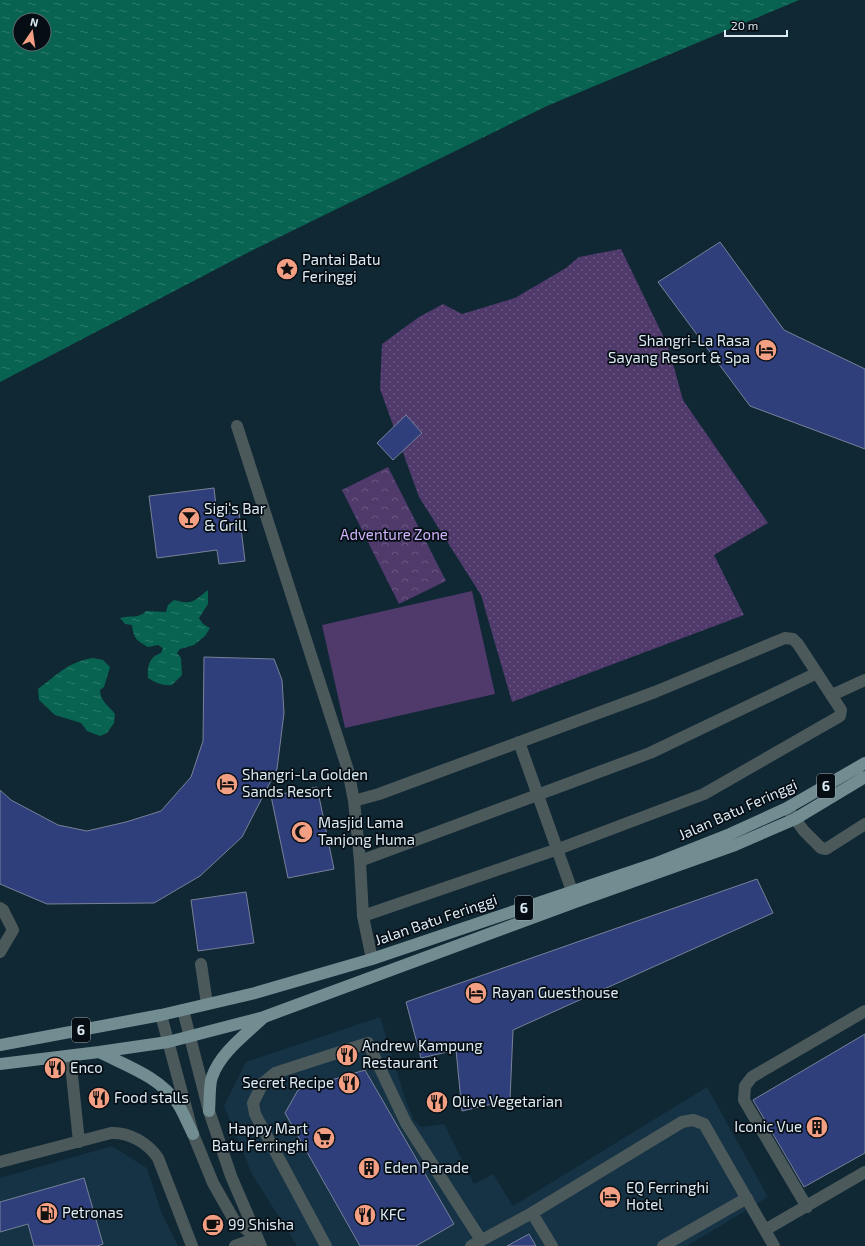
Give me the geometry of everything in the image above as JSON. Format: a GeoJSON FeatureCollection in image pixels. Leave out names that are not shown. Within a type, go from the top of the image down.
{"type":"FeatureCollection","features":[{"type":"Feature","properties":{"kind":"main road","name":"Jalan Batu Feringgi"},"geometry":{"type":"LineString","coordinates":[[161,1015],[255,993],[372,959],[668,858],[730,834],[787,808],[865,763]]}},
{"type":"Feature","properties":{"kind":"main road","name":"Jalan Batu Feringgi"},"geometry":{"type":"LineString","coordinates":[[168,1042],[264,1017],[575,902],[735,845],[795,818],[865,777]]}},
{"type":"Feature","properties":{"kind":"main road","name":"6"},"geometry":{"type":"LineString","coordinates":[[0,1045],[161,1015]]}},
{"type":"Feature","properties":{"kind":"main road"},"geometry":{"type":"LineString","coordinates":[[209,1111],[212,1077],[220,1061],[264,1017]]}},
{"type":"Feature","properties":{"kind":"main road","name":"6"},"geometry":{"type":"LineString","coordinates":[[0,1064],[168,1042]]}},
{"type":"Feature","properties":{"kind":"main road"},"geometry":{"type":"LineString","coordinates":[[99,1052],[148,1077],[165,1089],[177,1104],[193,1134]]}},
{"type":"Feature","properties":{"kind":"street"},"geometry":{"type":"LineString","coordinates":[[237,426],[348,770],[354,801],[360,860],[362,916],[372,959]]}},
{"type":"Feature","properties":{"kind":"street"},"geometry":{"type":"LineString","coordinates":[[354,801],[379,794],[655,692],[785,638],[793,639],[798,644],[841,710],[840,716],[704,794],[557,850],[362,916]]}},
{"type":"Feature","properties":{"kind":"street"},"geometry":{"type":"LineString","coordinates":[[360,860],[650,754],[817,673]]}},
{"type":"Feature","properties":{"kind":"street"},"geometry":{"type":"LineString","coordinates":[[832,695],[865,680]]}},
{"type":"Feature","properties":{"kind":"street"},"geometry":{"type":"LineString","coordinates":[[520,742],[572,891]]}},
{"type":"Feature","properties":{"kind":"street"},"geometry":{"type":"LineString","coordinates":[[787,808],[804,831],[820,848],[826,849],[865,824]]}},
{"type":"Feature","properties":{"kind":"street"},"geometry":{"type":"LineString","coordinates":[[0,908],[3,910],[13,930],[0,952]]}},
{"type":"Feature","properties":{"kind":"street"},"geometry":{"type":"LineString","coordinates":[[201,964],[207,1004]]}},
{"type":"Feature","properties":{"kind":"street"},"geometry":{"type":"LineString","coordinates":[[183,1010],[209,1111],[231,1176],[259,1242]]}},
{"type":"Feature","properties":{"kind":"street"},"geometry":{"type":"LineString","coordinates":[[807,1207],[744,1100],[745,1086],[752,1077],[865,1012]]}},
{"type":"Feature","properties":{"kind":"street"},"geometry":{"type":"LineString","coordinates":[[161,1015],[193,1134],[213,1183],[234,1220],[259,1242]]}},
{"type":"Feature","properties":{"kind":"street"},"geometry":{"type":"LineString","coordinates":[[326,1246],[255,1114],[254,1103],[263,1083],[276,1073],[368,1043],[406,1123],[476,1243],[532,1213],[682,1122],[693,1120],[704,1124],[774,1246]]}},
{"type":"Feature","properties":{"kind":"street"},"geometry":{"type":"LineString","coordinates":[[70,1056],[79,1142]]}},
{"type":"Feature","properties":{"kind":"street"},"geometry":{"type":"LineString","coordinates":[[0,1162],[111,1133],[127,1134],[154,1152],[158,1158],[192,1246]]}},
{"type":"Feature","properties":{"kind":"street"},"geometry":{"type":"LineString","coordinates":[[765,1230],[865,1172]]}},
{"type":"Feature","properties":{"kind":"street"},"geometry":{"type":"LineString","coordinates":[[662,1246],[747,1198]]}},
{"type":"Feature","properties":{"kind":"street"},"geometry":{"type":"LineString","coordinates":[[532,1213],[552,1246]]}},
{"type":"Feature","properties":{"kind":"street"},"geometry":{"type":"LineString","coordinates":[[235,1246],[259,1242]]}},
{"type":"Feature","properties":{"kind":"shaded area"},"geometry":{"type":"Polygon","coordinates":[[[380,1017],[406,1101],[414,1120],[421,1127],[444,1124],[474,1184],[493,1174],[513,1206],[707,1087],[768,1197],[687,1246],[297,1246],[252,1174],[224,1106],[246,1062],[380,1017]]]}},
{"type":"Feature","properties":{"kind":"shaded area"},"geometry":{"type":"Polygon","coordinates":[[[112,1146],[147,1168],[162,1214],[178,1246],[0,1246],[0,1178],[112,1146]]]}},
{"type":"Feature","properties":{"kind":"green space"},"geometry":{"type":"Polygon","coordinates":[[[621,249],[668,346],[683,400],[768,523],[714,555],[744,615],[512,702],[481,595],[419,497],[380,389],[382,344],[419,317],[443,304],[462,314],[515,298],[566,268],[579,257],[621,249]]]}},
{"type":"Feature","properties":{"kind":"green space","name":"Adventure Zone"},"geometry":{"type":"Polygon","coordinates":[[[388,467],[446,581],[399,604],[342,490],[388,467]]]}},
{"type":"Feature","properties":{"kind":"green space"},"geometry":{"type":"Polygon","coordinates":[[[472,591],[495,694],[345,728],[322,625],[472,591]]]}},
{"type":"Feature","properties":{"kind":"water"},"geometry":{"type":"Polygon","coordinates":[[[0,0],[799,0],[547,106],[249,252],[0,382],[0,0]]]}},
{"type":"Feature","properties":{"kind":"water"},"geometry":{"type":"Polygon","coordinates":[[[208,590],[208,604],[199,618],[203,624],[210,628],[205,636],[194,645],[180,649],[177,653],[181,658],[182,675],[172,685],[160,684],[148,678],[148,670],[151,660],[161,653],[163,648],[158,645],[148,647],[141,643],[136,639],[132,625],[125,624],[120,618],[137,616],[146,611],[166,612],[168,605],[174,600],[189,602],[195,600],[208,590]]]}},
{"type":"Feature","properties":{"kind":"water"},"geometry":{"type":"Polygon","coordinates":[[[93,658],[103,660],[110,667],[104,687],[100,690],[100,694],[115,714],[114,723],[107,733],[100,736],[87,731],[81,723],[55,715],[39,700],[38,689],[77,662],[93,658]]]}},
{"type":"Feature","properties":{"kind":"building","name":"Shangri-La Rasa Sayang Resort & Spa"},"geometry":{"type":"Polygon","coordinates":[[[720,242],[784,330],[865,369],[865,449],[750,406],[658,282],[720,242]]]}},
{"type":"Feature","properties":{"kind":"building"},"geometry":{"type":"Polygon","coordinates":[[[406,415],[422,433],[393,460],[377,443],[406,415]]]}},
{"type":"Feature","properties":{"kind":"building"},"geometry":{"type":"Polygon","coordinates":[[[214,488],[217,515],[239,512],[245,561],[219,564],[217,550],[157,558],[149,496],[214,488]]]}},
{"type":"Feature","properties":{"kind":"building","name":"Shangri-La Golden Sands Resort"},"geometry":{"type":"Polygon","coordinates":[[[204,657],[274,659],[282,680],[284,713],[277,769],[242,837],[200,876],[154,903],[47,904],[0,884],[0,790],[11,800],[58,825],[87,831],[126,822],[161,811],[191,777],[203,741],[204,657]]]}},
{"type":"Feature","properties":{"kind":"building","name":"Masjid Lama Tanjong Huma"},"geometry":{"type":"Polygon","coordinates":[[[317,787],[334,869],[288,878],[271,796],[317,787]]]}},
{"type":"Feature","properties":{"kind":"building"},"geometry":{"type":"Polygon","coordinates":[[[757,879],[773,913],[513,1030],[510,1100],[462,1111],[456,1050],[421,1058],[406,1002],[757,879]]]}},
{"type":"Feature","properties":{"kind":"building"},"geometry":{"type":"Polygon","coordinates":[[[246,892],[254,943],[198,951],[191,900],[246,892]]]}},
{"type":"Feature","properties":{"kind":"building","name":"Iconic Vue"},"geometry":{"type":"Polygon","coordinates":[[[865,1034],[865,1153],[804,1187],[753,1100],[865,1034]]]}},
{"type":"Feature","properties":{"kind":"building","name":"Eden Parade"},"geometry":{"type":"Polygon","coordinates":[[[365,1070],[454,1224],[416,1246],[360,1246],[285,1113],[298,1090],[365,1070]]]}},
{"type":"Feature","properties":{"kind":"building","name":"Petronas"},"geometry":{"type":"Polygon","coordinates":[[[84,1178],[103,1244],[97,1246],[34,1246],[28,1224],[0,1232],[0,1202],[84,1178]]]}},
{"type":"Feature","properties":{"kind":"building"},"geometry":{"type":"Polygon","coordinates":[[[529,1234],[536,1246],[507,1246],[529,1234]]]}},
{"type":"Feature","properties":{"kind":"place","name":"Pantai Batu Feringgi"},"geometry":{"type":"Point","coordinates":[287,269]}},
{"type":"Feature","properties":{"kind":"place","name":"Shangri-La Rasa Sayang Resort & Spa"},"geometry":{"type":"Point","coordinates":[766,350]}},
{"type":"Feature","properties":{"kind":"place","name":"Sigi‘s Bar & Grill"},"geometry":{"type":"Point","coordinates":[189,518]}},
{"type":"Feature","properties":{"kind":"place","name":"Shangri-La Golden Sands Resort"},"geometry":{"type":"Point","coordinates":[227,784]}},
{"type":"Feature","properties":{"kind":"place","name":"Masjid Lama Tanjong Huma"},"geometry":{"type":"Point","coordinates":[302,832]}},
{"type":"Feature","properties":{"kind":"place","name":"Rayan Guesthouse"},"geometry":{"type":"Point","coordinates":[476,993]}},
{"type":"Feature","properties":{"kind":"place","name":"Andrew Kampung Restaurant"},"geometry":{"type":"Point","coordinates":[347,1055]}},
{"type":"Feature","properties":{"kind":"place","name":"Enco"},"geometry":{"type":"Point","coordinates":[55,1068]}},
{"type":"Feature","properties":{"kind":"place","name":"Secret Recipe"},"geometry":{"type":"Point","coordinates":[349,1083]}},
{"type":"Feature","properties":{"kind":"place","name":"Food stalls"},"geometry":{"type":"Point","coordinates":[99,1098]}},
{"type":"Feature","properties":{"kind":"place","name":"Olive Vegetarian"},"geometry":{"type":"Point","coordinates":[437,1102]}},
{"type":"Feature","properties":{"kind":"place","name":"Iconic Vue"},"geometry":{"type":"Point","coordinates":[817,1127]}},
{"type":"Feature","properties":{"kind":"place","name":"Happy Mart Batu Ferringhi"},"geometry":{"type":"Point","coordinates":[324,1138]}},
{"type":"Feature","properties":{"kind":"place","name":"Eden Parade"},"geometry":{"type":"Point","coordinates":[369,1168]}},
{"type":"Feature","properties":{"kind":"place","name":"EQ Ferringhi Hotel"},"geometry":{"type":"Point","coordinates":[610,1197]}},
{"type":"Feature","properties":{"kind":"place","name":"Petronas"},"geometry":{"type":"Point","coordinates":[47,1213]}},
{"type":"Feature","properties":{"kind":"place","name":"KFC"},"geometry":{"type":"Point","coordinates":[365,1215]}},
{"type":"Feature","properties":{"kind":"place","name":"99 Shisha"},"geometry":{"type":"Point","coordinates":[213,1225]}}]}
